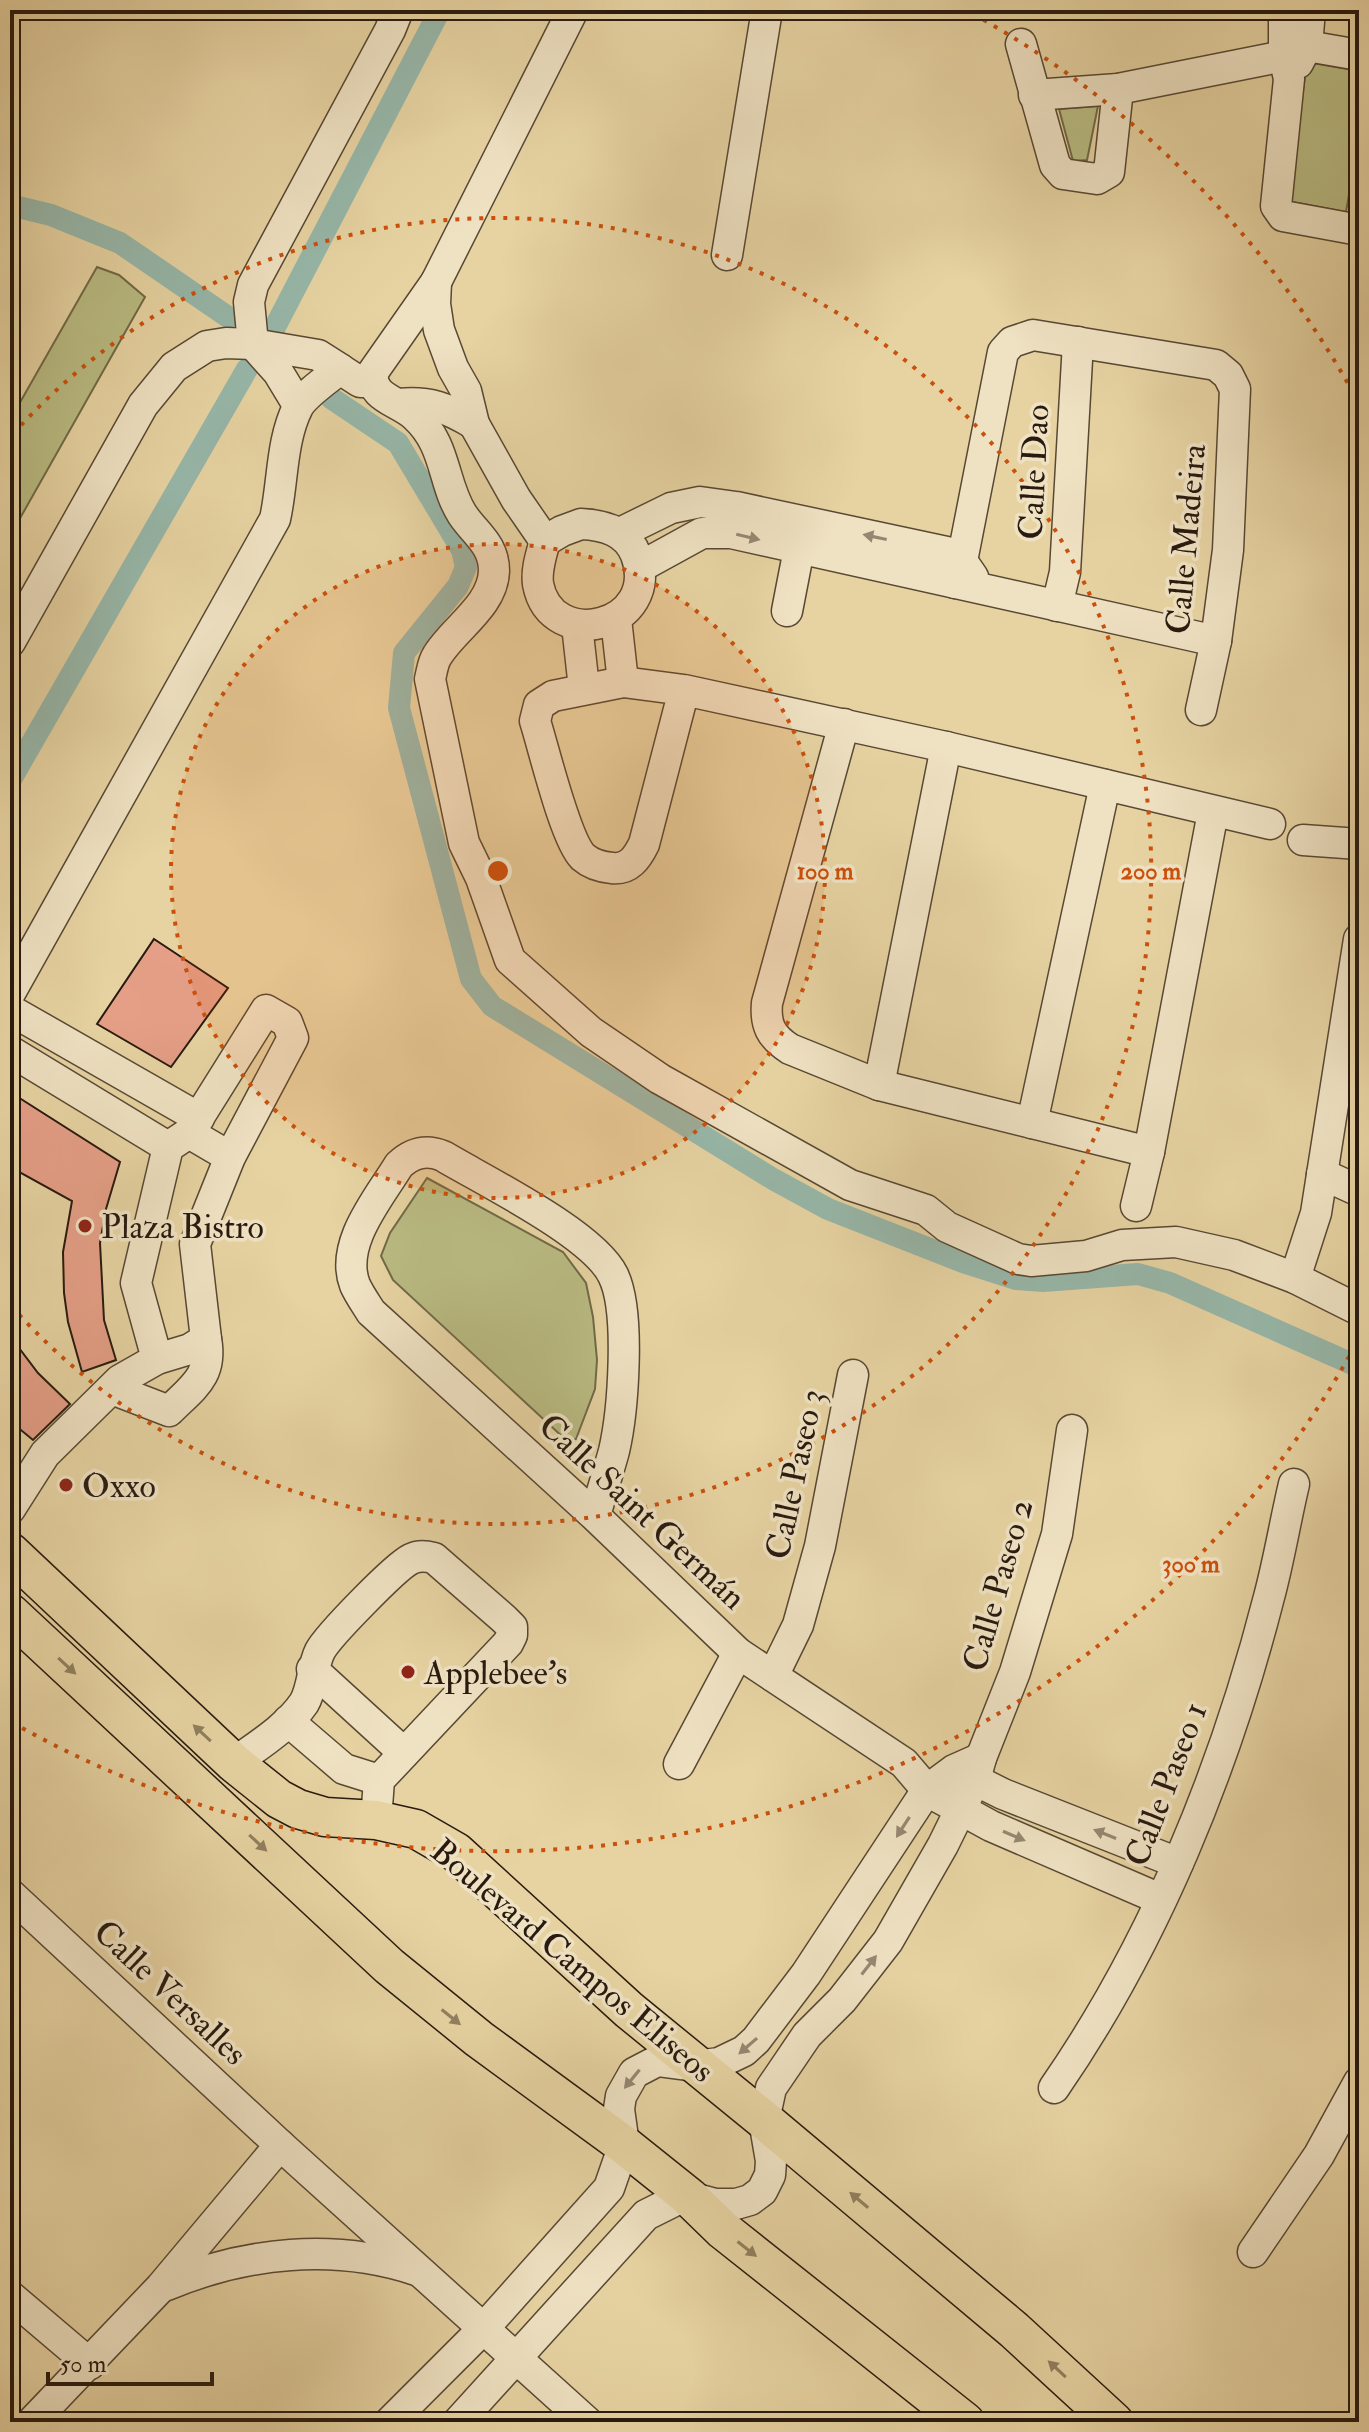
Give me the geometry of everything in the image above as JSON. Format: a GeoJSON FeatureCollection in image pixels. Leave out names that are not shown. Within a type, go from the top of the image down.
{"type":"FeatureCollection","features":[{"type":"Feature","properties":{"kind":"main road","name":"Boulevard Campos Eliseos"},"geometry":{"type":"LineString","coordinates":[[10,1552],[234,1763],[279,1799],[325,1817],[376,1820],[416,1829],[456,1852],[629,2010],[1014,2330],[1114,2422]]}},
{"type":"Feature","properties":{"kind":"main road"},"geometry":{"type":"LineString","coordinates":[[10,1613],[389,1966],[479,2039],[624,2145],[689,2197],[723,2230],[965,2422]]}},
{"type":"Feature","properties":{"kind":"street"},"geometry":{"type":"LineString","coordinates":[[298,405],[284,380],[253,344],[249,302],[253,285],[398,10]]}},
{"type":"Feature","properties":{"kind":"street"},"geometry":{"type":"LineString","coordinates":[[573,10],[436,282],[373,372],[371,382],[377,392],[414,415],[429,431],[438,447],[461,513],[489,546],[492,555],[494,571],[487,595],[435,657],[430,679],[464,843],[481,878],[510,960],[591,1032],[660,1079],[850,1185],[926,1210],[947,1227],[1018,1259],[1031,1261],[1086,1256],[1122,1245],[1176,1242],[1234,1255],[1295,1278],[1359,1310]]}},
{"type":"Feature","properties":{"kind":"street"},"geometry":{"type":"LineString","coordinates":[[727,255],[767,10]]}},
{"type":"Feature","properties":{"kind":"street"},"geometry":{"type":"LineString","coordinates":[[1284,10],[1293,60]]}},
{"type":"Feature","properties":{"kind":"street"},"geometry":{"type":"LineString","coordinates":[[1310,10],[1293,60],[1276,206],[1283,216],[1359,230]]}},
{"type":"Feature","properties":{"kind":"street"},"geometry":{"type":"LineString","coordinates":[[1021,44],[1058,171],[1097,179],[1109,172],[1118,89]]}},
{"type":"Feature","properties":{"kind":"street"},"geometry":{"type":"LineString","coordinates":[[1034,95],[1118,89],[1293,60],[1359,55]]}},
{"type":"Feature","properties":{"kind":"street"},"geometry":{"type":"LineString","coordinates":[[436,282],[439,330],[453,368],[466,391],[474,424],[516,499],[545,541]]}},
{"type":"Feature","properties":{"kind":"street"},"geometry":{"type":"LineString","coordinates":[[966,578],[1003,352],[1012,342],[1033,335],[1078,342]]}},
{"type":"Feature","properties":{"kind":"street","name":"Calle Madeira"},"geometry":{"type":"LineString","coordinates":[[1078,342],[1216,365],[1228,375],[1235,389],[1228,550],[1216,641],[1201,710]]}},
{"type":"Feature","properties":{"kind":"street","name":"Calle Dao"},"geometry":{"type":"LineString","coordinates":[[1057,606],[1065,572],[1078,342]]}},
{"type":"Feature","properties":{"kind":"street"},"geometry":{"type":"LineString","coordinates":[[10,642],[143,405],[174,367],[207,346],[253,344],[318,355],[360,382],[371,382]]}},
{"type":"Feature","properties":{"kind":"street"},"geometry":{"type":"LineString","coordinates":[[10,993],[275,519],[282,491],[287,443],[298,405],[340,369]]}},
{"type":"Feature","properties":{"kind":"street"},"geometry":{"type":"LineString","coordinates":[[399,404],[421,402],[436,405],[450,409],[474,424]]}},
{"type":"Feature","properties":{"kind":"street"},"geometry":{"type":"LineString","coordinates":[[620,533],[671,508],[700,502],[951,553],[966,578]]}},
{"type":"Feature","properties":{"kind":"street"},"geometry":{"type":"LineString","coordinates":[[581,524],[602,525],[620,533],[633,548],[640,567],[639,587],[631,605],[616,619],[597,626],[577,625],[559,616],[545,602],[538,583],[545,541],[581,524]]}},
{"type":"Feature","properties":{"kind":"street"},"geometry":{"type":"LineString","coordinates":[[640,567],[702,533],[731,533],[799,549],[966,578],[1057,606],[1216,641]]}},
{"type":"Feature","properties":{"kind":"street"},"geometry":{"type":"LineString","coordinates":[[787,611],[799,549]]}},
{"type":"Feature","properties":{"kind":"street"},"geometry":{"type":"LineString","coordinates":[[616,619],[623,682]]}},
{"type":"Feature","properties":{"kind":"street"},"geometry":{"type":"LineString","coordinates":[[577,625],[584,688]]}},
{"type":"Feature","properties":{"kind":"street"},"geometry":{"type":"LineString","coordinates":[[684,690],[644,844],[635,860],[618,869],[600,867],[583,856],[571,837],[535,721],[539,705],[553,696],[623,682],[684,690],[844,724],[1270,824]]}},
{"type":"Feature","properties":{"kind":"street"},"geometry":{"type":"LineString","coordinates":[[844,724],[767,1003],[766,1017],[770,1030],[778,1041],[790,1049],[879,1085],[1149,1152]]}},
{"type":"Feature","properties":{"kind":"street"},"geometry":{"type":"LineString","coordinates":[[879,1085],[946,747]]}},
{"type":"Feature","properties":{"kind":"street"},"geometry":{"type":"LineString","coordinates":[[1032,1123],[1105,785]]}},
{"type":"Feature","properties":{"kind":"street"},"geometry":{"type":"LineString","coordinates":[[1136,1206],[1149,1152],[1213,812]]}},
{"type":"Feature","properties":{"kind":"street"},"geometry":{"type":"LineString","coordinates":[[1303,840],[1359,844]]}},
{"type":"Feature","properties":{"kind":"street"},"geometry":{"type":"LineString","coordinates":[[1295,1278],[1316,1213],[1359,939]]}},
{"type":"Feature","properties":{"kind":"street"},"geometry":{"type":"LineString","coordinates":[[10,1010],[185,1133]]}},
{"type":"Feature","properties":{"kind":"street"},"geometry":{"type":"LineString","coordinates":[[112,1389],[169,1411],[208,1367],[195,1244],[230,1157],[293,1038],[287,1022],[266,1010],[185,1133],[136,1283],[157,1359]]}},
{"type":"Feature","properties":{"kind":"street"},"geometry":{"type":"LineString","coordinates":[[10,1051],[230,1157]]}},
{"type":"Feature","properties":{"kind":"street","name":"Calle Saint Germán"},"geometry":{"type":"LineString","coordinates":[[595,1516],[614,1450],[620,1408],[623,1321],[613,1275],[573,1233],[443,1156],[422,1152],[407,1158],[399,1165],[354,1245],[355,1285],[371,1312],[595,1516],[738,1653],[904,1763],[927,1790],[960,1810],[1160,1899]]}},
{"type":"Feature","properties":{"kind":"street"},"geometry":{"type":"LineString","coordinates":[[1322,1174],[1359,1191]]}},
{"type":"Feature","properties":{"kind":"street"},"geometry":{"type":"LineString","coordinates":[[10,1509],[45,1454],[120,1380],[157,1359],[190,1349],[206,1339]]}},
{"type":"Feature","properties":{"kind":"street","name":"Calle Paseo 3"},"geometry":{"type":"LineString","coordinates":[[773,1676],[798,1625],[820,1546],[853,1375]]}},
{"type":"Feature","properties":{"kind":"street","name":"Calle Paseo 2"},"geometry":{"type":"LineString","coordinates":[[764,2120],[771,2088],[807,2035],[842,2000],[888,1941],[960,1810],[970,1769],[1015,1672],[1057,1534],[1072,1430]]}},
{"type":"Feature","properties":{"kind":"street"},"geometry":{"type":"LineString","coordinates":[[10,1467],[45,1454]]}},
{"type":"Feature","properties":{"kind":"street","name":"Calle Paseo 1"},"geometry":{"type":"LineString","coordinates":[[1054,2088],[1111,1998],[1178,1863],[1210,1786],[1269,1597],[1294,1484]]}},
{"type":"Feature","properties":{"kind":"street"},"geometry":{"type":"LineString","coordinates":[[234,1763],[288,1721],[305,1701],[312,1669],[322,1647],[394,1571],[412,1558],[424,1555],[434,1558],[512,1627],[508,1643],[379,1780],[376,1820]]}},
{"type":"Feature","properties":{"kind":"street"},"geometry":{"type":"LineString","coordinates":[[679,1764],[738,1653]]}},
{"type":"Feature","properties":{"kind":"street"},"geometry":{"type":"LineString","coordinates":[[312,1669],[404,1753]]}},
{"type":"Feature","properties":{"kind":"street"},"geometry":{"type":"LineString","coordinates":[[288,1721],[344,1769],[379,1780]]}},
{"type":"Feature","properties":{"kind":"street","name":"Calle Saint Germán"},"geometry":{"type":"LineString","coordinates":[[904,1763],[970,1769],[1178,1863]]}},
{"type":"Feature","properties":{"kind":"street"},"geometry":{"type":"LineString","coordinates":[[390,2422],[484,2328],[609,2188],[624,2145],[619,2109],[621,2096],[634,2073],[657,2061],[695,2066],[719,2063],[744,2051],[756,2040],[806,1974],[927,1790],[970,1769]]}},
{"type":"Feature","properties":{"kind":"street","name":"Calle Versalles"},"geometry":{"type":"LineString","coordinates":[[10,1894],[280,2145],[587,2422]]}},
{"type":"Feature","properties":{"kind":"street"},"geometry":{"type":"LineString","coordinates":[[806,1974],[842,2000]]}},
{"type":"Feature","properties":{"kind":"street"},"geometry":{"type":"LineString","coordinates":[[777,2012],[807,2035]]}},
{"type":"Feature","properties":{"kind":"street"},"geometry":{"type":"LineString","coordinates":[[1253,2252],[1319,2155],[1359,2082]]}},
{"type":"Feature","properties":{"kind":"street"},"geometry":{"type":"LineString","coordinates":[[458,2422],[657,2207],[689,2197],[715,2204],[736,2204],[750,2200],[762,2191],[770,2175],[771,2161],[764,2120]]}},
{"type":"Feature","properties":{"kind":"street","name":"Calle Versalles"},"geometry":{"type":"LineString","coordinates":[[32,2422],[161,2287],[280,2145]]}},
{"type":"Feature","properties":{"kind":"street"},"geometry":{"type":"LineString","coordinates":[[596,2203],[630,2233]]}},
{"type":"Feature","properties":{"kind":"street","name":"Calle Versalles"},"geometry":{"type":"LineString","coordinates":[[161,2287],[200,2271],[231,2263],[295,2255],[360,2257],[391,2262],[421,2272]]}},
{"type":"Feature","properties":{"kind":"street"},"geometry":{"type":"LineString","coordinates":[[549,2255],[584,2283]]}},
{"type":"Feature","properties":{"kind":"street"},"geometry":{"type":"LineString","coordinates":[[10,2296],[90,2364]]}},
{"type":"Feature","properties":{"kind":"green space"},"geometry":{"type":"Polygon","coordinates":[[[1307,62],[1359,71],[1359,137],[1346,212],[1287,201],[1307,62]]]}},
{"type":"Feature","properties":{"kind":"green space"},"geometry":{"type":"Polygon","coordinates":[[[1098,106],[1087,160],[1073,161],[1059,109],[1098,106]]]}},
{"type":"Feature","properties":{"kind":"green space"},"geometry":{"type":"Polygon","coordinates":[[[97,267],[119,275],[145,297],[10,536],[10,420],[97,267]]]}},
{"type":"Feature","properties":{"kind":"green space"},"geometry":{"type":"Polygon","coordinates":[[[427,1178],[563,1252],[586,1283],[597,1360],[595,1389],[576,1439],[567,1441],[393,1280],[381,1256],[390,1233],[427,1178]]]}},
{"type":"Feature","properties":{"kind":"building"},"geometry":{"type":"Polygon","coordinates":[[[154,939],[228,988],[171,1067],[97,1024],[154,939]]]}},
{"type":"Feature","properties":{"kind":"building","name":"Plaza Bistro"},"geometry":{"type":"Polygon","coordinates":[[[10,1092],[120,1162],[100,1243],[104,1320],[116,1360],[82,1372],[68,1322],[64,1293],[63,1252],[72,1201],[10,1167],[10,1092]]]}},
{"type":"Feature","properties":{"kind":"building"},"geometry":{"type":"Polygon","coordinates":[[[10,1336],[38,1373],[70,1404],[33,1440],[10,1421],[10,1336]]]}},
{"type":"Feature","properties":{"kind":"waterway"},"geometry":{"type":"LineString","coordinates":[[275,327],[440,10]]}},
{"type":"Feature","properties":{"kind":"waterway"},"geometry":{"type":"LineString","coordinates":[[10,205],[51,215],[120,243],[228,317]]}},
{"type":"Feature","properties":{"kind":"waterway"},"geometry":{"type":"LineString","coordinates":[[10,781],[247,369]]}},
{"type":"Feature","properties":{"kind":"waterway"},"geometry":{"type":"LineString","coordinates":[[331,398],[398,443],[462,550],[466,567],[458,586],[404,653],[399,708],[471,979],[492,1006],[773,1179],[828,1209],[963,1262],[1016,1279],[1043,1281],[1138,1274],[1170,1283],[1359,1367]]}},
{"type":"Feature","properties":{"kind":"place","name":"Plaza Bistro"},"geometry":{"type":"Point","coordinates":[85,1226]}},
{"type":"Feature","properties":{"kind":"place","name":"Oxxo"},"geometry":{"type":"Point","coordinates":[66,1485]}},
{"type":"Feature","properties":{"kind":"place","name":"Applebee's"},"geometry":{"type":"Point","coordinates":[408,1672]}}]}
